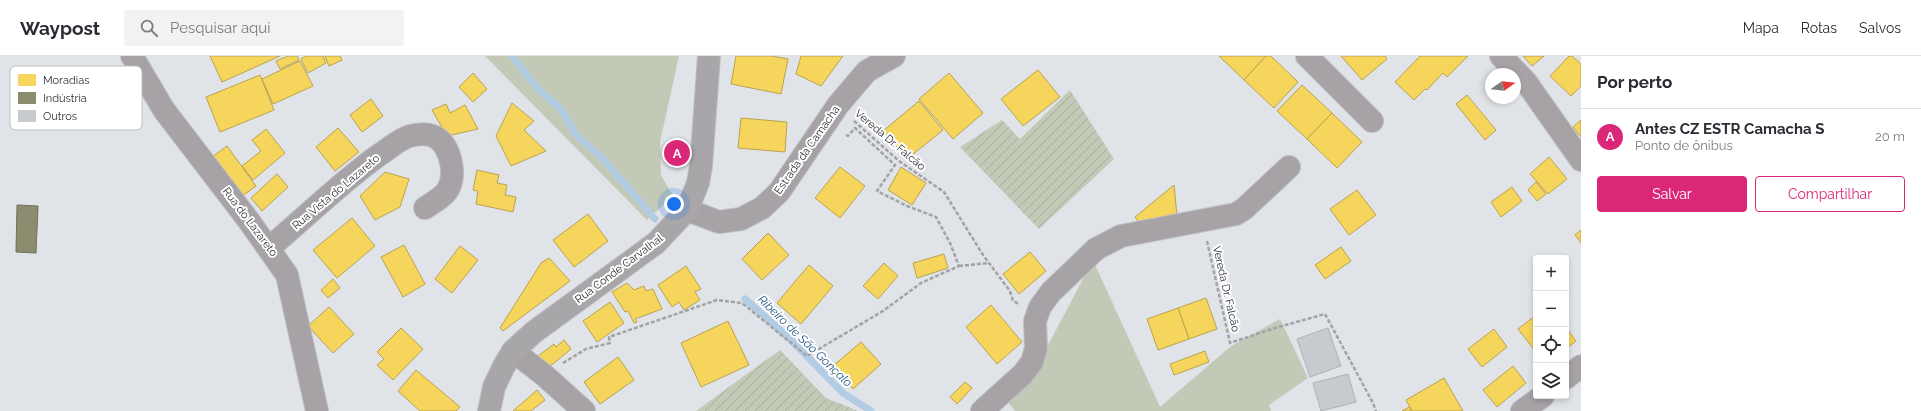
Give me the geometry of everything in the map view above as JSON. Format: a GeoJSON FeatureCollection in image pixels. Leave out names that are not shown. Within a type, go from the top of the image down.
{"type":"FeatureCollection","features":[{"type":"Feature","properties":{"kind":"main road","name":"Rua Conde Carvalhal"},"geometry":{"type":"LineString","coordinates":[[489,411],[494,387],[513,351],[534,332],[656,243],[687,210],[698,183],[701,166],[709,56]]}},
{"type":"Feature","properties":{"kind":"street","name":"Rua do Lazareto"},"geometry":{"type":"LineString","coordinates":[[132,56],[138,66]]}},
{"type":"Feature","properties":{"kind":"street","name":"Estrada da Camacha"},"geometry":{"type":"LineString","coordinates":[[687,210],[719,222],[741,219],[762,208],[779,192],[838,105],[867,71],[894,56]]}},
{"type":"Feature","properties":{"kind":"street"},"geometry":{"type":"LineString","coordinates":[[1307,56],[1372,121]]}},
{"type":"Feature","properties":{"kind":"street"},"geometry":{"type":"LineString","coordinates":[[1501,56],[1526,82],[1581,160]]}},
{"type":"Feature","properties":{"kind":"street","name":"Rua do Lazareto"},"geometry":{"type":"LineString","coordinates":[[142,73],[164,110],[288,275],[318,411]]}},
{"type":"Feature","properties":{"kind":"street","name":"Rua Vista do Lazareto"},"geometry":{"type":"LineString","coordinates":[[269,248],[354,173],[400,140],[419,134],[437,138],[446,149],[452,163],[451,177],[447,191],[425,208]]}},
{"type":"Feature","properties":{"kind":"street"},"geometry":{"type":"LineString","coordinates":[[982,411],[1023,374],[1032,362],[1036,348],[1035,321],[1040,307],[1051,292],[1096,249],[1121,236],[1230,216],[1244,209],[1289,167]]}},
{"type":"Feature","properties":{"kind":"street"},"geometry":{"type":"LineString","coordinates":[[513,351],[544,375],[584,411]]}},
{"type":"Feature","properties":{"kind":"street"},"geometry":{"type":"LineString","coordinates":[[1569,376],[1581,366]]}},
{"type":"Feature","properties":{"kind":"street"},"geometry":{"type":"LineString","coordinates":[[1522,411],[1539,399]]}},
{"type":"Feature","properties":{"kind":"path","name":"Vereda Dr. Falcão"},"geometry":{"type":"LineString","coordinates":[[852,120],[899,161],[944,192],[989,263],[1010,291]]}},
{"type":"Feature","properties":{"kind":"path"},"geometry":{"type":"LineString","coordinates":[[847,130],[844,133],[848,136],[854,128],[894,165],[877,191],[907,206],[936,217],[950,242],[959,266]]}},
{"type":"Feature","properties":{"kind":"path","name":"Vereda Dr. Falcão"},"geometry":{"type":"LineString","coordinates":[[1202,221],[1230,343],[1275,328],[1325,314],[1376,411]]}},
{"type":"Feature","properties":{"kind":"path"},"geometry":{"type":"LineString","coordinates":[[544,375],[586,349],[610,343],[609,337],[717,300],[742,303],[807,356],[883,312],[921,283],[959,266],[989,263]]}},
{"type":"Feature","properties":{"kind":"green space"},"geometry":{"type":"Polygon","coordinates":[[[485,56],[679,56],[660,142],[661,175],[673,196],[647,220],[485,56]]]}},
{"type":"Feature","properties":{"kind":"green space"},"geometry":{"type":"Polygon","coordinates":[[[1070,90],[1114,159],[1039,229],[960,147],[1002,120],[1020,139],[1070,90]]]}},
{"type":"Feature","properties":{"kind":"green space"},"geometry":{"type":"Polygon","coordinates":[[[1093,260],[1160,407],[1230,347],[1280,319],[1308,378],[1269,405],[1271,411],[1015,411],[1004,397],[1036,368],[1093,260]]]}},
{"type":"Feature","properties":{"kind":"green space"},"geometry":{"type":"Polygon","coordinates":[[[780,350],[826,398],[858,411],[696,411],[780,350]]]}},
{"type":"Feature","properties":{"kind":"building: Moradias"},"geometry":{"type":"Polygon","coordinates":[[[210,56],[280,56],[222,82],[210,56]]]}},
{"type":"Feature","properties":{"kind":"building: Moradias"},"geometry":{"type":"Polygon","coordinates":[[[288,56],[297,56],[299,60],[280,69],[276,61],[288,56]]]}},
{"type":"Feature","properties":{"kind":"building: Moradias"},"geometry":{"type":"Polygon","coordinates":[[[306,56],[323,56],[326,63],[308,73],[301,59],[306,56]]]}},
{"type":"Feature","properties":{"kind":"building: Moradias"},"geometry":{"type":"Polygon","coordinates":[[[325,56],[340,56],[342,60],[329,66],[325,56]]]}},
{"type":"Feature","properties":{"kind":"building: Moradias"},"geometry":{"type":"Polygon","coordinates":[[[736,56],[772,56],[788,59],[781,94],[731,84],[736,56]]]}},
{"type":"Feature","properties":{"kind":"building: Moradias"},"geometry":{"type":"Polygon","coordinates":[[[801,56],[843,56],[821,86],[796,74],[801,56]]]}},
{"type":"Feature","properties":{"kind":"building: Moradias"},"geometry":{"type":"Polygon","coordinates":[[[1219,56],[1266,56],[1244,80],[1219,56]]]}},
{"type":"Feature","properties":{"kind":"building: Moradias"},"geometry":{"type":"Polygon","coordinates":[[[1266,56],[1271,56],[1298,82],[1274,108],[1244,80],[1266,56]]]}},
{"type":"Feature","properties":{"kind":"building: Moradias"},"geometry":{"type":"Polygon","coordinates":[[[1341,56],[1385,56],[1387,59],[1362,80],[1341,56]]]}},
{"type":"Feature","properties":{"kind":"building: Moradias"},"geometry":{"type":"Polygon","coordinates":[[[1420,56],[1468,56],[1447,77],[1443,73],[1427,90],[1425,89],[1414,100],[1395,82],[1420,56]]]}},
{"type":"Feature","properties":{"kind":"building: Moradias"},"geometry":{"type":"Polygon","coordinates":[[[1523,56],[1544,56],[1532,66],[1523,56]]]}},
{"type":"Feature","properties":{"kind":"building: Moradias"},"geometry":{"type":"Polygon","coordinates":[[[1569,56],[1572,56],[1581,64],[1581,86],[1571,96],[1550,76],[1569,56]]]}},
{"type":"Feature","properties":{"kind":"building: Moradias"},"geometry":{"type":"Polygon","coordinates":[[[300,61],[313,86],[273,104],[262,79],[300,61]]]}},
{"type":"Feature","properties":{"kind":"building: Moradias"},"geometry":{"type":"Polygon","coordinates":[[[1038,70],[1060,97],[1023,126],[1001,99],[1038,70]]]}},
{"type":"Feature","properties":{"kind":"building: Moradias"},"geometry":{"type":"Polygon","coordinates":[[[473,73],[487,89],[473,102],[459,87],[473,73]]]}},
{"type":"Feature","properties":{"kind":"building: Moradias"},"geometry":{"type":"Polygon","coordinates":[[[949,73],[983,113],[953,139],[919,99],[949,73]]]}},
{"type":"Feature","properties":{"kind":"building: Moradias"},"geometry":{"type":"Polygon","coordinates":[[[260,75],[274,110],[220,132],[206,97],[260,75]]]}},
{"type":"Feature","properties":{"kind":"building: Moradias"},"geometry":{"type":"Polygon","coordinates":[[[1302,85],[1332,113],[1307,139],[1277,111],[1302,85]]]}},
{"type":"Feature","properties":{"kind":"building: Moradias"},"geometry":{"type":"Polygon","coordinates":[[[1467,95],[1496,130],[1485,140],[1456,104],[1467,95]]]}},
{"type":"Feature","properties":{"kind":"building: Moradias"},"geometry":{"type":"Polygon","coordinates":[[[371,99],[383,116],[362,132],[350,115],[371,99]]]}},
{"type":"Feature","properties":{"kind":"building: Moradias"},"geometry":{"type":"Polygon","coordinates":[[[919,101],[943,130],[907,159],[883,131],[919,101]]]}},
{"type":"Feature","properties":{"kind":"building: Moradias"},"geometry":{"type":"Polygon","coordinates":[[[512,103],[534,121],[524,130],[546,151],[511,166],[496,136],[512,103]]]}},
{"type":"Feature","properties":{"kind":"building: Moradias"},"geometry":{"type":"Polygon","coordinates":[[[446,104],[450,113],[465,105],[478,129],[447,136],[432,110],[446,104]]]}},
{"type":"Feature","properties":{"kind":"building: Moradias"},"geometry":{"type":"Polygon","coordinates":[[[1332,113],[1362,142],[1337,168],[1307,139],[1332,113]]]}},
{"type":"Feature","properties":{"kind":"building: Moradias"},"geometry":{"type":"Polygon","coordinates":[[[741,118],[787,122],[785,152],[738,148],[741,118]]]}},
{"type":"Feature","properties":{"kind":"building: Moradias"},"geometry":{"type":"Polygon","coordinates":[[[1581,120],[1581,137],[1573,127],[1581,120]]]}},
{"type":"Feature","properties":{"kind":"building: Moradias"},"geometry":{"type":"Polygon","coordinates":[[[338,128],[359,152],[335,171],[316,147],[338,128]]]}},
{"type":"Feature","properties":{"kind":"building: Moradias"},"geometry":{"type":"Polygon","coordinates":[[[266,129],[285,153],[253,180],[242,166],[261,151],[252,140],[266,129]]]}},
{"type":"Feature","properties":{"kind":"building: Moradias"},"geometry":{"type":"Polygon","coordinates":[[[227,146],[256,186],[241,197],[212,157],[227,146]]]}},
{"type":"Feature","properties":{"kind":"building: Moradias"},"geometry":{"type":"Polygon","coordinates":[[[1549,157],[1567,179],[1548,194],[1530,174],[1549,157]]]}},
{"type":"Feature","properties":{"kind":"building: Moradias"},"geometry":{"type":"Polygon","coordinates":[[[840,167],[865,186],[840,218],[815,198],[840,167]]]}},
{"type":"Feature","properties":{"kind":"building: Moradias"},"geometry":{"type":"Polygon","coordinates":[[[901,167],[926,183],[912,205],[888,190],[901,167]]]}},
{"type":"Feature","properties":{"kind":"building: Moradias"},"geometry":{"type":"Polygon","coordinates":[[[477,170],[499,175],[497,183],[507,185],[505,195],[516,197],[513,212],[476,204],[478,191],[473,190],[477,170]]]}},
{"type":"Feature","properties":{"kind":"building: Moradias"},"geometry":{"type":"Polygon","coordinates":[[[385,172],[409,179],[400,207],[375,220],[360,196],[385,172]]]}},
{"type":"Feature","properties":{"kind":"building: Moradias"},"geometry":{"type":"Polygon","coordinates":[[[277,174],[288,187],[262,211],[251,198],[277,174]]]}},
{"type":"Feature","properties":{"kind":"building: Moradias"},"geometry":{"type":"Polygon","coordinates":[[[1536,182],[1546,194],[1537,201],[1528,190],[1536,182]]]}},
{"type":"Feature","properties":{"kind":"building: Moradias"},"geometry":{"type":"Polygon","coordinates":[[[1174,185],[1177,216],[1140,224],[1135,217],[1174,185]]]}},
{"type":"Feature","properties":{"kind":"building: Moradias"},"geometry":{"type":"Polygon","coordinates":[[[1512,187],[1522,201],[1501,217],[1491,202],[1512,187]]]}},
{"type":"Feature","properties":{"kind":"building: Moradias"},"geometry":{"type":"Polygon","coordinates":[[[1357,190],[1376,215],[1349,235],[1330,209],[1357,190]]]}},
{"type":"Feature","properties":{"kind":"building: Moradias"},"geometry":{"type":"Polygon","coordinates":[[[588,214],[608,241],[574,267],[553,240],[588,214]]]}},
{"type":"Feature","properties":{"kind":"building: Moradias"},"geometry":{"type":"Polygon","coordinates":[[[352,218],[375,246],[337,278],[313,250],[352,218]]]}},
{"type":"Feature","properties":{"kind":"building: Moradias"},"geometry":{"type":"Polygon","coordinates":[[[1581,230],[1581,243],[1575,235],[1581,230]]]}},
{"type":"Feature","properties":{"kind":"building: Moradias"},"geometry":{"type":"Polygon","coordinates":[[[768,233],[789,255],[762,280],[742,259],[768,233]]]}},
{"type":"Feature","properties":{"kind":"building: Moradias"},"geometry":{"type":"Polygon","coordinates":[[[404,245],[425,284],[403,297],[381,257],[404,245]]]}},
{"type":"Feature","properties":{"kind":"building: Moradias"},"geometry":{"type":"Polygon","coordinates":[[[460,246],[478,260],[452,293],[435,279],[460,246]]]}},
{"type":"Feature","properties":{"kind":"building: Moradias"},"geometry":{"type":"Polygon","coordinates":[[[1341,247],[1351,261],[1325,279],[1315,265],[1341,247]]]}},
{"type":"Feature","properties":{"kind":"building: Moradias"},"geometry":{"type":"Polygon","coordinates":[[[1030,252],[1046,271],[1019,294],[1003,274],[1030,252]]]}},
{"type":"Feature","properties":{"kind":"building: Moradias"},"geometry":{"type":"Polygon","coordinates":[[[944,254],[948,268],[917,278],[913,263],[944,254]]]}},
{"type":"Feature","properties":{"kind":"building: Moradias"},"geometry":{"type":"Polygon","coordinates":[[[549,258],[570,281],[503,331],[500,328],[541,263],[549,258]]]}},
{"type":"Feature","properties":{"kind":"building: Moradias"},"geometry":{"type":"Polygon","coordinates":[[[884,263],[898,276],[878,299],[863,286],[884,263]]]}},
{"type":"Feature","properties":{"kind":"building: Moradias"},"geometry":{"type":"Polygon","coordinates":[[[809,265],[833,286],[801,324],[777,303],[809,265]]]}},
{"type":"Feature","properties":{"kind":"building: Moradias"},"geometry":{"type":"Polygon","coordinates":[[[686,266],[701,289],[695,292],[700,300],[684,310],[679,302],[672,307],[658,285],[686,266]]]}},
{"type":"Feature","properties":{"kind":"building: Moradias"},"geometry":{"type":"Polygon","coordinates":[[[333,279],[340,288],[328,298],[321,290],[333,279]]]}},
{"type":"Feature","properties":{"kind":"building: Moradias"},"geometry":{"type":"Polygon","coordinates":[[[627,283],[634,290],[644,286],[646,291],[653,289],[662,309],[635,319],[637,322],[634,323],[628,311],[625,312],[612,292],[627,283]]]}},
{"type":"Feature","properties":{"kind":"building: Moradias"},"geometry":{"type":"Polygon","coordinates":[[[1206,298],[1217,329],[1189,339],[1178,308],[1206,298]]]}},
{"type":"Feature","properties":{"kind":"building: Moradias"},"geometry":{"type":"Polygon","coordinates":[[[610,302],[624,323],[597,342],[583,321],[610,302]]]}},
{"type":"Feature","properties":{"kind":"building: Moradias"},"geometry":{"type":"Polygon","coordinates":[[[991,305],[1022,342],[997,364],[966,327],[991,305]]]}},
{"type":"Feature","properties":{"kind":"building: Moradias"},"geometry":{"type":"Polygon","coordinates":[[[329,307],[354,334],[333,353],[308,326],[329,307]]]}},
{"type":"Feature","properties":{"kind":"building: Moradias"},"geometry":{"type":"Polygon","coordinates":[[[1178,308],[1189,339],[1158,350],[1147,319],[1178,308]]]}},
{"type":"Feature","properties":{"kind":"building: Moradias"},"geometry":{"type":"Polygon","coordinates":[[[1533,317],[1533,348],[1518,329],[1533,317]]]}},
{"type":"Feature","properties":{"kind":"building: Moradias"},"geometry":{"type":"Polygon","coordinates":[[[728,321],[749,365],[701,387],[681,343],[728,321]]]}},
{"type":"Feature","properties":{"kind":"building: Moradias"},"geometry":{"type":"Polygon","coordinates":[[[401,328],[423,349],[393,380],[377,365],[384,359],[377,352],[401,328]]]}},
{"type":"Feature","properties":{"kind":"building: Moradias"},"geometry":{"type":"Polygon","coordinates":[[[1494,329],[1507,347],[1482,367],[1468,349],[1494,329]]]}},
{"type":"Feature","properties":{"kind":"building: Moradias"},"geometry":{"type":"Polygon","coordinates":[[[1569,332],[1576,341],[1569,347],[1569,332]]]}},
{"type":"Feature","properties":{"kind":"building: Moradias"},"geometry":{"type":"Polygon","coordinates":[[[564,340],[571,349],[548,368],[538,356],[554,344],[556,347],[564,340]]]}},
{"type":"Feature","properties":{"kind":"building: Moradias"},"geometry":{"type":"Polygon","coordinates":[[[861,342],[881,364],[853,389],[833,366],[861,342]]]}},
{"type":"Feature","properties":{"kind":"building: Moradias"},"geometry":{"type":"Polygon","coordinates":[[[1205,351],[1209,362],[1174,375],[1170,364],[1205,351]]]}},
{"type":"Feature","properties":{"kind":"building: Moradias"},"geometry":{"type":"Polygon","coordinates":[[[618,357],[634,380],[600,404],[584,382],[618,357]]]}},
{"type":"Feature","properties":{"kind":"building: Moradias"},"geometry":{"type":"Polygon","coordinates":[[[1513,366],[1526,383],[1497,407],[1483,390],[1513,366]]]}},
{"type":"Feature","properties":{"kind":"building: Moradias"},"geometry":{"type":"Polygon","coordinates":[[[416,370],[460,407],[456,411],[420,411],[398,391],[416,370]]]}},
{"type":"Feature","properties":{"kind":"building: Moradias"},"geometry":{"type":"Polygon","coordinates":[[[1444,378],[1463,411],[1412,411],[1406,400],[1444,378]]]}},
{"type":"Feature","properties":{"kind":"building: Moradias"},"geometry":{"type":"Polygon","coordinates":[[[965,382],[972,388],[957,404],[950,397],[965,382]]]}},
{"type":"Feature","properties":{"kind":"building: Moradias"},"geometry":{"type":"Polygon","coordinates":[[[537,390],[545,400],[531,411],[513,411],[537,390]]]}},
{"type":"Feature","properties":{"kind":"building: Moradias"},"geometry":{"type":"Polygon","coordinates":[[[1409,407],[1412,411],[1402,411],[1409,407]]]}},
{"type":"Feature","properties":{"kind":"building: Indústria"},"geometry":{"type":"Polygon","coordinates":[[[17,205],[38,206],[36,253],[16,252],[17,205]]]}},
{"type":"Feature","properties":{"kind":"building: Outros"},"geometry":{"type":"Polygon","coordinates":[[[1328,328],[1341,366],[1310,377],[1297,339],[1328,328]]]}},
{"type":"Feature","properties":{"kind":"building: Outros"},"geometry":{"type":"Polygon","coordinates":[[[1348,374],[1356,402],[1321,411],[1313,383],[1348,374]]]}},
{"type":"Feature","properties":{"kind":"waterway","name":"Ribeiro de São Gonçalo"},"geometry":{"type":"LineString","coordinates":[[512,56],[539,90],[561,109],[576,135],[602,158],[655,219]]}},
{"type":"Feature","properties":{"kind":"waterway","name":"Ribeiro de São Gonçalo"},"geometry":{"type":"LineString","coordinates":[[745,299],[787,336],[843,393],[871,411]]}},
{"type":"Feature","properties":{"kind":"place","name":"Antes CZ ESTR Camacha S"},"geometry":{"type":"Point","coordinates":[677,153]}}]}
